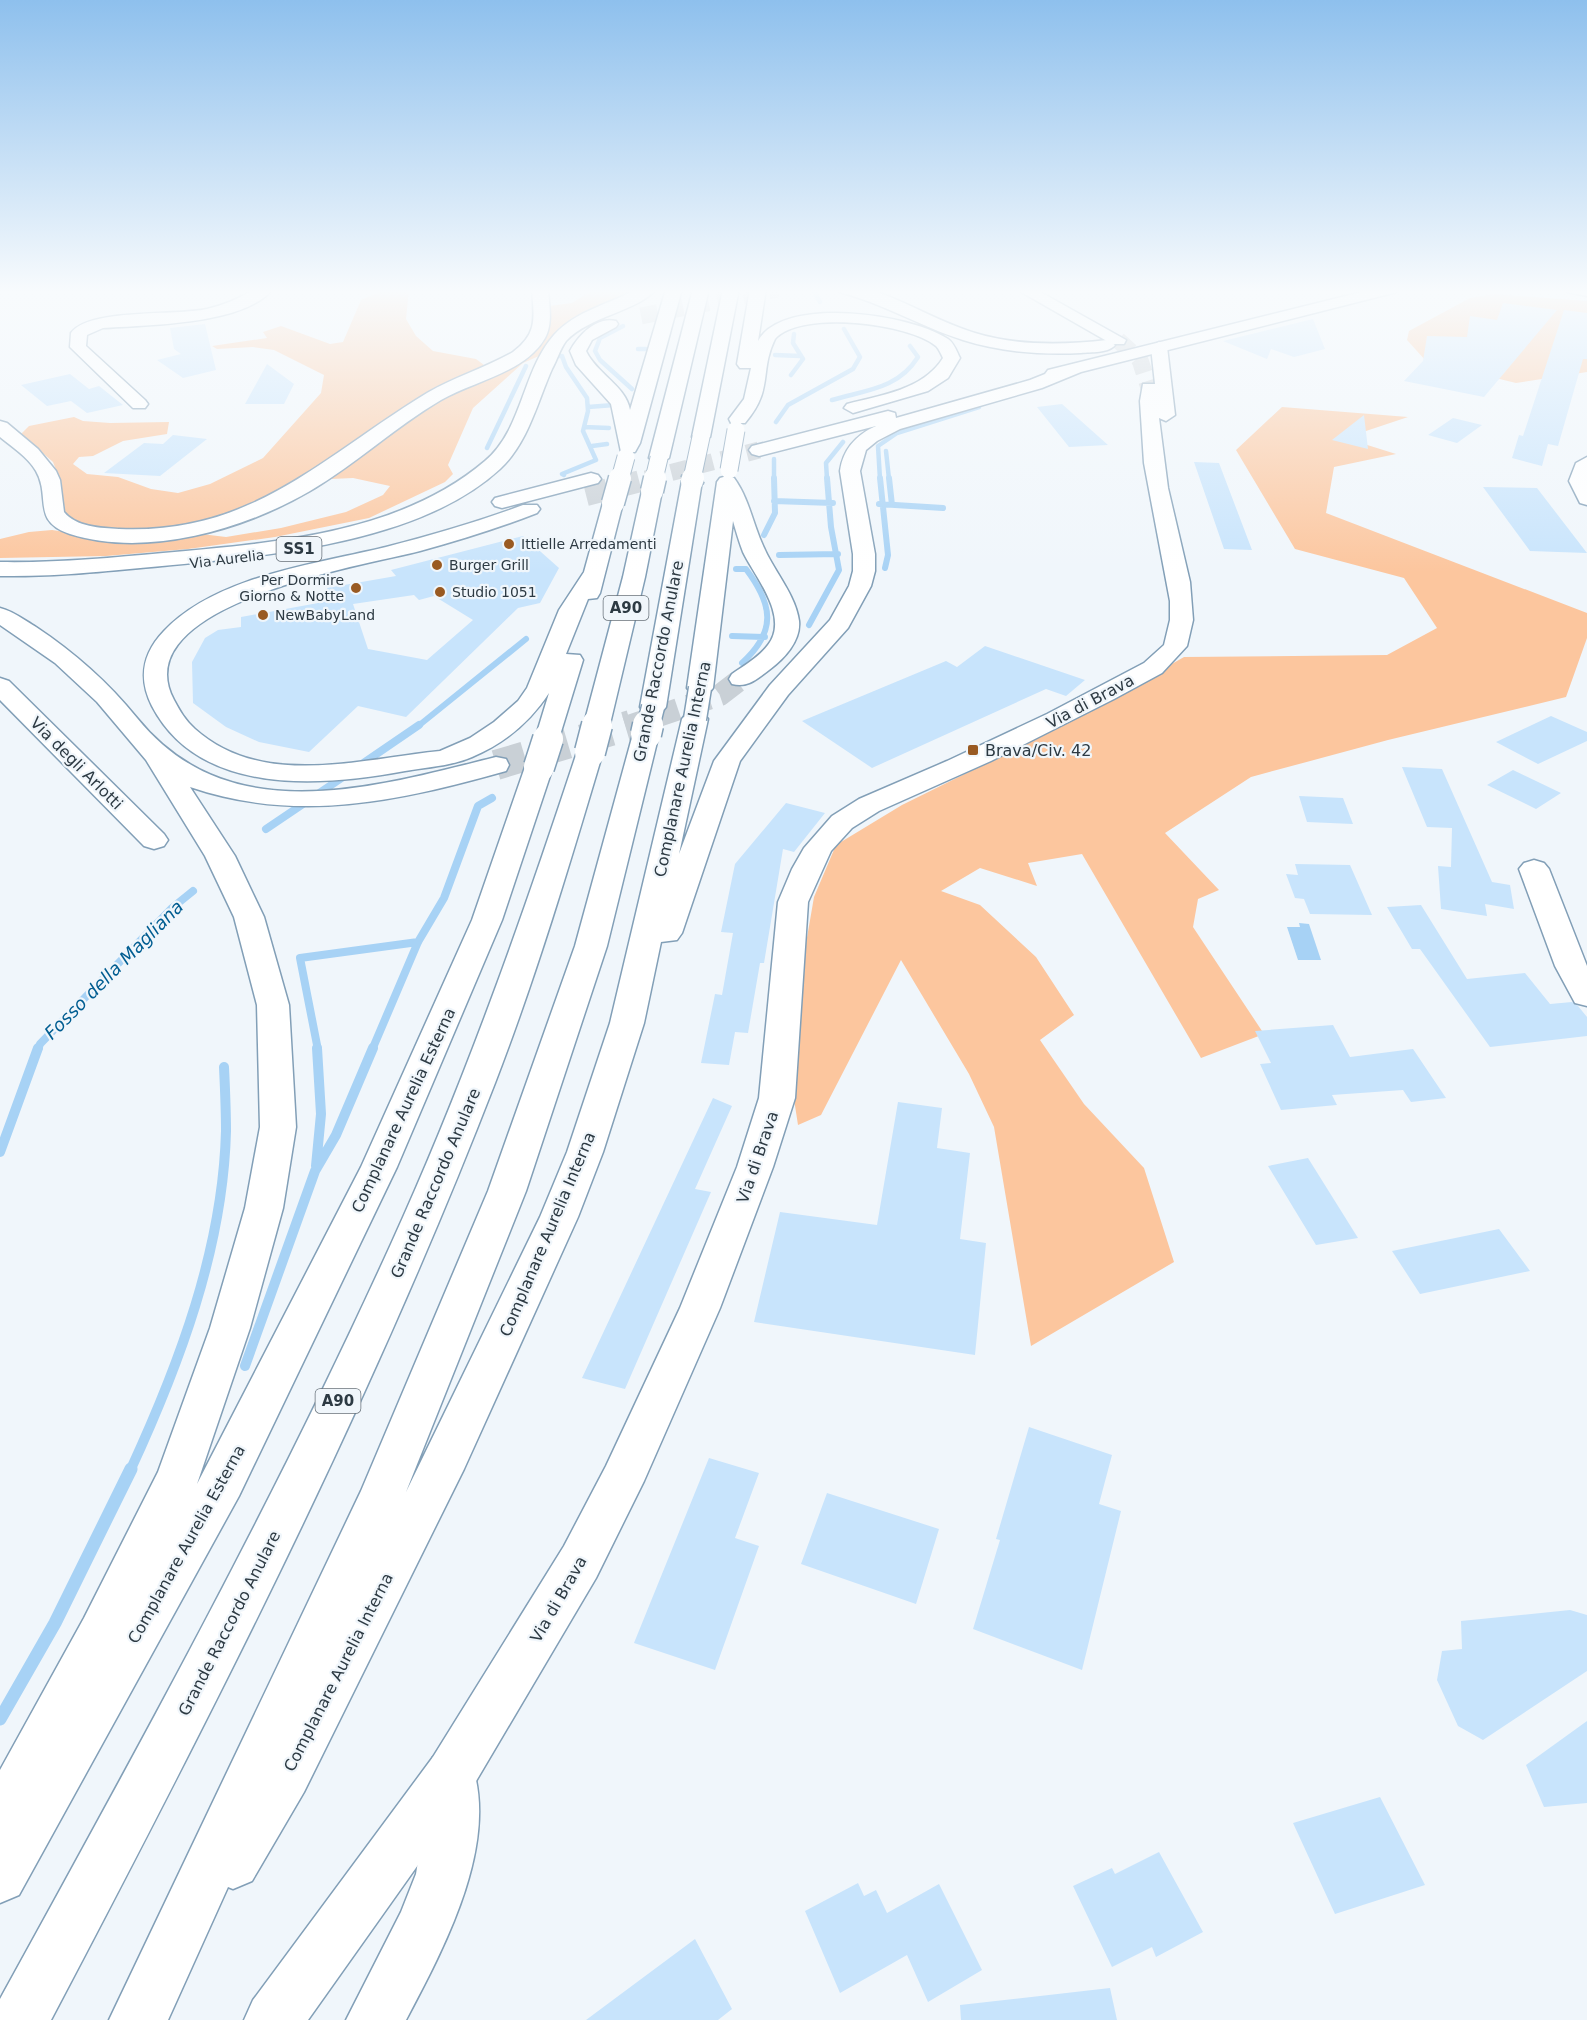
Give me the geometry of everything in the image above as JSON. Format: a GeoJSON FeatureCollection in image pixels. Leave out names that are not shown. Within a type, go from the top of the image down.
{"type":"FeatureCollection","features":[{"type":"Feature","properties":{"kind":"main road"},"geometry":{"type":"LineString","coordinates":[[117,383],[139,404]]}},
{"type":"Feature","properties":{"kind":"main road"},"geometry":{"type":"LineString","coordinates":[[0,427],[42,464],[50,479],[53,511],[59,521],[87,531],[124,535],[194,527],[249,511],[292,492],[435,396],[461,383]]}},
{"type":"Feature","properties":{"kind":"main road"},"geometry":{"type":"LineString","coordinates":[[35,570],[218,553],[305,542],[382,523],[428,506],[468,484],[503,454],[522,420],[538,383]]}},
{"type":"Feature","properties":{"kind":"main road"},"geometry":{"type":"LineString","coordinates":[[601,383],[620,404],[627,452]]}},
{"type":"Feature","properties":{"kind":"main road","name":"Complanare Aurelia Esterna"},"geometry":{"type":"LineString","coordinates":[[0,1876],[223,1481],[374,1177],[487,920],[544,753],[647,383]]}},
{"type":"Feature","properties":{"kind":"main road","name":"Grande Raccordo Anulare"},"geometry":{"type":"LineString","coordinates":[[20,2020],[132,1812],[261,1562],[349,1378],[465,1118],[532,940],[566,839],[634,577],[678,383]]}},
{"type":"Feature","properties":{"kind":"main road","name":"Grande Raccordo Anulare"},"geometry":{"type":"LineString","coordinates":[[138,2020],[380,1500],[507,1191],[591,946],[649,720],[712,383]]}},
{"type":"Feature","properties":{"kind":"main road","name":"Complanare Aurelia Interna"},"geometry":{"type":"LineString","coordinates":[[164,1966],[286,1774],[448,1455],[563,1206],[606,1096],[627,1023],[695,719],[728,476],[743,383]]}},
{"type":"Feature","properties":{"kind":"main road"},"geometry":{"type":"LineString","coordinates":[[737,424],[754,397],[757,383]]}},
{"type":"Feature","properties":{"kind":"main road"},"geometry":{"type":"LineString","coordinates":[[927,383],[788,431],[760,444],[822,434],[1019,383]]}},
{"type":"Feature","properties":{"kind":"main road"},"geometry":{"type":"LineString","coordinates":[[788,431],[979,383]]}},
{"type":"Feature","properties":{"kind":"main road"},"geometry":{"type":"LineString","coordinates":[[627,1023],[663,942],[727,760],[778,690],[840,623],[860,586],[864,572],[864,554],[850,471],[852,459],[858,448],[872,434],[899,422],[1035,383]]}},
{"type":"Feature","properties":{"kind":"main road","name":"Via di Brava"},"geometry":{"type":"LineString","coordinates":[[273,2020],[451,1775],[580,1562],[622,1481],[700,1308],[755,1167],[777,1098],[793,902],[810,861],[822,841],[843,821],[860,811],[1067,714],[1163,660],[1179,637],[1181,597],[1158,486],[1168,469],[1157,383]]}},
{"type":"Feature","properties":{"kind":"main road"},"geometry":{"type":"LineString","coordinates":[[1587,463],[1581,470],[1578,480],[1587,500]]}},
{"type":"Feature","properties":{"kind":"main road"},"geometry":{"type":"LineString","coordinates":[[728,476],[737,497],[743,524],[753,550],[777,592],[788,622],[786,639],[777,651],[741,679]]}},
{"type":"Feature","properties":{"kind":"main road","name":"Via Aurelia"},"geometry":{"type":"LineString","coordinates":[[0,568],[35,570],[163,566],[310,547],[588,487],[530,509],[418,537],[274,566],[138,582],[0,585]]}},
{"type":"Feature","properties":{"kind":"main road"},"geometry":{"type":"LineString","coordinates":[[530,509],[472,530],[256,588],[203,612],[168,640],[158,656],[154,675],[163,705],[178,727],[202,747],[236,763],[294,774],[343,773],[443,758],[462,751],[496,732],[525,709],[546,677],[570,606],[594,573]]}},
{"type":"Feature","properties":{"kind":"main road"},"geometry":{"type":"LineString","coordinates":[[0,615],[47,646],[97,686],[156,755],[220,856],[249,917],[273,1005],[278,1127],[264,1208],[230,1328],[178,1477],[101,1635],[0,1823]]}},
{"type":"Feature","properties":{"kind":"main road","name":"Via degli Arlotti"},"geometry":{"type":"LineString","coordinates":[[0,686],[154,840]]}},
{"type":"Feature","properties":{"kind":"main road"},"geometry":{"type":"LineString","coordinates":[[156,755],[199,780],[236,792],[280,798],[328,799],[384,793],[496,765]]}},
{"type":"Feature","properties":{"kind":"main road"},"geometry":{"type":"LineString","coordinates":[[1534,869],[1571,966],[1587,995]]}},
{"type":"Feature","properties":{"kind":"main road"},"geometry":{"type":"LineString","coordinates":[[375,2020],[435,1900],[445,1871],[453,1828],[451,1775]]}},
{"type":"Feature","properties":{"kind":"shaded area"},"geometry":{"type":"Polygon","coordinates":[[[323,383],[459,383],[281,491],[204,520],[143,531],[114,531],[88,526],[66,516],[60,480],[53,462],[21,434],[29,426],[74,417],[83,421],[110,423],[169,422],[167,434],[123,441],[93,456],[79,457],[73,464],[87,474],[118,477],[151,489],[178,493],[210,484],[263,458],[321,393],[323,383]]]}},
{"type":"Feature","properties":{"kind":"shaded area"},"geometry":{"type":"Polygon","coordinates":[[[462,383],[500,383],[473,408],[448,465],[453,474],[445,482],[369,518],[275,537],[188,549],[106,556],[0,558],[0,539],[29,532],[52,530],[105,538],[193,533],[226,537],[281,528],[346,512],[383,495],[390,486],[353,478],[331,479],[462,383]]]}},
{"type":"Feature","properties":{"kind":"shaded area"},"geometry":{"type":"Polygon","coordinates":[[[1282,407],[1408,417],[1345,438],[1396,454],[1334,467],[1326,513],[1587,613],[1587,638],[1566,697],[1388,740],[1251,777],[1165,833],[1219,890],[1198,899],[1193,927],[1264,1034],[1201,1058],[1082,854],[1028,863],[1037,886],[980,868],[941,891],[980,905],[1036,957],[1074,1015],[1040,1040],[1084,1104],[1144,1168],[1174,1262],[1031,1346],[994,1127],[969,1074],[901,960],[821,1115],[798,1125],[787,1054],[814,897],[836,845],[902,805],[1074,720],[1184,657],[1387,655],[1437,628],[1404,578],[1295,549],[1236,450],[1282,407]]]}},
{"type":"Feature","properties":{"kind":"water"},"geometry":{"type":"Polygon","coordinates":[[[1299,923],[1309,924],[1321,960],[1298,960],[1287,927],[1300,927],[1299,923]]]}},
{"type":"Feature","properties":{"kind":"building"},"geometry":{"type":"Polygon","coordinates":[[[82,383],[89,389],[99,386],[123,405],[87,413],[71,401],[47,406],[21,385],[82,383]]]}},
{"type":"Feature","properties":{"kind":"building"},"geometry":{"type":"Polygon","coordinates":[[[256,383],[294,384],[284,404],[245,404],[256,383]]]}},
{"type":"Feature","properties":{"kind":"building"},"geometry":{"type":"Polygon","coordinates":[[[1415,383],[1496,383],[1484,397],[1415,383]]]}},
{"type":"Feature","properties":{"kind":"building"},"geometry":{"type":"Polygon","coordinates":[[[1540,383],[1576,383],[1558,446],[1548,444],[1542,466],[1512,458],[1519,435],[1523,436],[1540,383]]]}},
{"type":"Feature","properties":{"kind":"building"},"geometry":{"type":"Polygon","coordinates":[[[1062,404],[1108,445],[1069,447],[1037,407],[1062,404]]]}},
{"type":"Feature","properties":{"kind":"building"},"geometry":{"type":"Polygon","coordinates":[[[1364,415],[1368,449],[1332,440],[1364,415]]]}},
{"type":"Feature","properties":{"kind":"building"},"geometry":{"type":"Polygon","coordinates":[[[1453,418],[1482,425],[1457,443],[1428,435],[1453,418]]]}},
{"type":"Feature","properties":{"kind":"building"},"geometry":{"type":"Polygon","coordinates":[[[173,435],[207,439],[160,476],[104,473],[144,443],[163,444],[173,435]]]}},
{"type":"Feature","properties":{"kind":"building"},"geometry":{"type":"Polygon","coordinates":[[[1194,462],[1219,463],[1252,550],[1224,549],[1194,462]]]}},
{"type":"Feature","properties":{"kind":"building"},"geometry":{"type":"Polygon","coordinates":[[[1483,487],[1537,488],[1587,553],[1530,551],[1483,487]]]}},
{"type":"Feature","properties":{"kind":"building"},"geometry":{"type":"Polygon","coordinates":[[[523,536],[559,568],[540,603],[518,608],[406,717],[358,706],[309,752],[259,742],[226,727],[193,703],[192,662],[205,638],[218,630],[241,627],[241,617],[329,601],[327,588],[396,576],[391,570],[523,536]],[[414,595],[353,604],[368,649],[427,660],[473,620],[434,596],[419,600],[414,595]]]}},
{"type":"Feature","properties":{"kind":"building"},"geometry":{"type":"Polygon","coordinates":[[[985,646],[1085,680],[1066,696],[1046,689],[872,768],[802,721],[946,661],[957,667],[985,646]]]}},
{"type":"Feature","properties":{"kind":"building"},"geometry":{"type":"Polygon","coordinates":[[[1551,716],[1587,732],[1587,741],[1538,764],[1496,742],[1551,716]]]}},
{"type":"Feature","properties":{"kind":"building"},"geometry":{"type":"Polygon","coordinates":[[[1402,767],[1442,769],[1492,882],[1510,885],[1514,909],[1485,904],[1487,916],[1441,909],[1438,866],[1451,867],[1452,828],[1427,827],[1402,767]]]}},
{"type":"Feature","properties":{"kind":"building"},"geometry":{"type":"Polygon","coordinates":[[[1513,770],[1561,793],[1536,809],[1487,785],[1513,770]]]}},
{"type":"Feature","properties":{"kind":"building"},"geometry":{"type":"Polygon","coordinates":[[[1299,796],[1343,798],[1353,824],[1307,822],[1299,796]]]}},
{"type":"Feature","properties":{"kind":"building"},"geometry":{"type":"Polygon","coordinates":[[[786,803],[825,813],[794,852],[783,849],[764,963],[760,963],[748,1033],[735,1032],[729,1065],[701,1063],[715,994],[722,995],[733,933],[721,932],[735,864],[786,803]]]}},
{"type":"Feature","properties":{"kind":"building"},"geometry":{"type":"Polygon","coordinates":[[[1295,864],[1350,865],[1372,915],[1310,914],[1304,899],[1295,898],[1286,874],[1298,875],[1295,864]]]}},
{"type":"Feature","properties":{"kind":"building"},"geometry":{"type":"Polygon","coordinates":[[[1421,905],[1467,979],[1525,973],[1550,1004],[1572,1002],[1578,1006],[1587,1017],[1587,1036],[1490,1047],[1420,949],[1412,949],[1387,907],[1421,905]]]}},
{"type":"Feature","properties":{"kind":"building"},"geometry":{"type":"Polygon","coordinates":[[[1333,1025],[1350,1057],[1413,1049],[1446,1098],[1411,1102],[1403,1090],[1332,1095],[1337,1105],[1281,1110],[1260,1064],[1271,1063],[1255,1031],[1333,1025]]]}},
{"type":"Feature","properties":{"kind":"building"},"geometry":{"type":"Polygon","coordinates":[[[713,1098],[732,1106],[695,1189],[711,1192],[625,1389],[582,1378],[713,1098]]]}},
{"type":"Feature","properties":{"kind":"building"},"geometry":{"type":"Polygon","coordinates":[[[898,1102],[942,1108],[937,1148],[970,1153],[960,1239],[986,1243],[975,1355],[754,1322],[780,1212],[877,1225],[898,1102]]]}},
{"type":"Feature","properties":{"kind":"building"},"geometry":{"type":"Polygon","coordinates":[[[1308,1158],[1358,1238],[1316,1245],[1268,1166],[1308,1158]]]}},
{"type":"Feature","properties":{"kind":"building"},"geometry":{"type":"Polygon","coordinates":[[[1499,1229],[1530,1271],[1420,1294],[1392,1251],[1499,1229]]]}},
{"type":"Feature","properties":{"kind":"building"},"geometry":{"type":"Polygon","coordinates":[[[1029,1427],[1112,1455],[1099,1504],[1121,1511],[1082,1670],[973,1629],[1000,1540],[996,1539],[1029,1427]]]}},
{"type":"Feature","properties":{"kind":"building"},"geometry":{"type":"Polygon","coordinates":[[[709,1458],[759,1473],[735,1538],[759,1546],[715,1670],[634,1643],[709,1458]]]}},
{"type":"Feature","properties":{"kind":"building"},"geometry":{"type":"Polygon","coordinates":[[[827,1493],[939,1529],[916,1604],[801,1564],[827,1493]]]}},
{"type":"Feature","properties":{"kind":"building"},"geometry":{"type":"Polygon","coordinates":[[[1570,1610],[1587,1615],[1587,1671],[1483,1740],[1458,1726],[1437,1680],[1442,1651],[1462,1649],[1461,1621],[1570,1610]]]}},
{"type":"Feature","properties":{"kind":"building"},"geometry":{"type":"Polygon","coordinates":[[[1587,1721],[1587,1803],[1544,1807],[1526,1765],[1587,1721]]]}},
{"type":"Feature","properties":{"kind":"building"},"geometry":{"type":"Polygon","coordinates":[[[1380,1797],[1425,1885],[1335,1914],[1293,1823],[1380,1797]]]}},
{"type":"Feature","properties":{"kind":"building"},"geometry":{"type":"Polygon","coordinates":[[[1159,1852],[1203,1932],[1156,1957],[1152,1947],[1112,1967],[1073,1886],[1112,1868],[1115,1874],[1159,1852]]]}},
{"type":"Feature","properties":{"kind":"building"},"geometry":{"type":"Polygon","coordinates":[[[858,1883],[864,1896],[876,1890],[887,1913],[939,1884],[982,1970],[928,2002],[907,1955],[840,1993],[805,1911],[858,1883]]]}},
{"type":"Feature","properties":{"kind":"building"},"geometry":{"type":"Polygon","coordinates":[[[695,1939],[732,2009],[718,2020],[586,2020],[695,1939]]]}},
{"type":"Feature","properties":{"kind":"building"},"geometry":{"type":"Polygon","coordinates":[[[1110,1988],[1117,2020],[961,2020],[960,2005],[1110,1988]]]}},
{"type":"Feature","properties":{"kind":"waterway"},"geometry":{"type":"LineString","coordinates":[[487,448],[518,383]]}},
{"type":"Feature","properties":{"kind":"waterway"},"geometry":{"type":"LineString","coordinates":[[577,383],[587,398],[588,411],[584,427]]}},
{"type":"Feature","properties":{"kind":"waterway"},"geometry":{"type":"LineString","coordinates":[[626,383],[632,389]]}},
{"type":"Feature","properties":{"kind":"waterway","name":"Fosso della Magliana"},"geometry":{"type":"LineString","coordinates":[[776,422],[788,405],[827,383]]}},
{"type":"Feature","properties":{"kind":"waterway"},"geometry":{"type":"LineString","coordinates":[[832,400],[888,383]]}},
{"type":"Feature","properties":{"kind":"waterway"},"geometry":{"type":"LineString","coordinates":[[588,407],[614,405]]}},
{"type":"Feature","properties":{"kind":"waterway"},"geometry":{"type":"LineString","coordinates":[[880,479],[878,446],[897,433],[979,407]]}},
{"type":"Feature","properties":{"kind":"waterway"},"geometry":{"type":"LineString","coordinates":[[564,475],[562,474],[596,460],[583,431],[584,427]]}},
{"type":"Feature","properties":{"kind":"waterway"},"geometry":{"type":"LineString","coordinates":[[584,427],[609,428]]}},
{"type":"Feature","properties":{"kind":"waterway"},"geometry":{"type":"LineString","coordinates":[[827,479],[826,463],[843,442]]}},
{"type":"Feature","properties":{"kind":"waterway"},"geometry":{"type":"LineString","coordinates":[[592,446],[607,444]]}},
{"type":"Feature","properties":{"kind":"waterway"},"geometry":{"type":"LineString","coordinates":[[886,451],[889,479]]}},
{"type":"Feature","properties":{"kind":"waterway","name":"Fosso della Magliana"},"geometry":{"type":"LineString","coordinates":[[774,459],[774,478]]}},
{"type":"Feature","properties":{"kind":"waterway","name":"Fosso della Magliana"},"geometry":{"type":"LineString","coordinates":[[774,478],[775,501]]}},
{"type":"Feature","properties":{"kind":"waterway"},"geometry":{"type":"LineString","coordinates":[[827,478],[829,503]]}},
{"type":"Feature","properties":{"kind":"waterway"},"geometry":{"type":"LineString","coordinates":[[880,478],[883,504]]}},
{"type":"Feature","properties":{"kind":"waterway"},"geometry":{"type":"LineString","coordinates":[[889,478],[892,505]]}},
{"type":"Feature","properties":{"kind":"waterway","name":"Fosso della Magliana"},"geometry":{"type":"LineString","coordinates":[[764,535],[775,513],[775,501]]}},
{"type":"Feature","properties":{"kind":"waterway"},"geometry":{"type":"LineString","coordinates":[[775,501],[829,503]]}},
{"type":"Feature","properties":{"kind":"waterway"},"geometry":{"type":"LineString","coordinates":[[829,503],[836,554]]}},
{"type":"Feature","properties":{"kind":"waterway"},"geometry":{"type":"LineString","coordinates":[[883,504],[892,505]]}},
{"type":"Feature","properties":{"kind":"waterway"},"geometry":{"type":"LineString","coordinates":[[883,504],[888,555],[885,568]]}},
{"type":"Feature","properties":{"kind":"waterway"},"geometry":{"type":"LineString","coordinates":[[892,505],[943,508]]}},
{"type":"Feature","properties":{"kind":"waterway"},"geometry":{"type":"LineString","coordinates":[[779,555],[836,554]]}},
{"type":"Feature","properties":{"kind":"waterway"},"geometry":{"type":"LineString","coordinates":[[809,625],[839,570],[836,554]]}},
{"type":"Feature","properties":{"kind":"waterway"},"geometry":{"type":"LineString","coordinates":[[736,569],[746,569],[762,594],[767,618],[762,637]]}},
{"type":"Feature","properties":{"kind":"waterway"},"geometry":{"type":"LineString","coordinates":[[732,636],[762,637]]}},
{"type":"Feature","properties":{"kind":"waterway"},"geometry":{"type":"LineString","coordinates":[[742,663],[762,637]]}},
{"type":"Feature","properties":{"kind":"waterway","name":"Fosso della Magliana"},"geometry":{"type":"LineString","coordinates":[[417,727],[526,639]]}},
{"type":"Feature","properties":{"kind":"waterway","name":"Fosso della Magliana"},"geometry":{"type":"LineString","coordinates":[[359,766],[419,725]]}},
{"type":"Feature","properties":{"kind":"waterway","name":"Fosso della Magliana"},"geometry":{"type":"LineString","coordinates":[[266,829],[346,775]]}},
{"type":"Feature","properties":{"kind":"waterway"},"geometry":{"type":"LineString","coordinates":[[418,942],[444,898],[478,806],[492,798]]}},
{"type":"Feature","properties":{"kind":"waterway","name":"Fosso della Magliana"},"geometry":{"type":"LineString","coordinates":[[38,1050],[40,1044],[172,908],[193,891]]}},
{"type":"Feature","properties":{"kind":"waterway"},"geometry":{"type":"LineString","coordinates":[[318,1050],[300,958],[418,942]]}},
{"type":"Feature","properties":{"kind":"waterway"},"geometry":{"type":"LineString","coordinates":[[372,1050],[418,942]]}},
{"type":"Feature","properties":{"kind":"waterway","name":"Fosso della Magliana"},"geometry":{"type":"LineString","coordinates":[[0,1152],[38,1048]]}},
{"type":"Feature","properties":{"kind":"waterway"},"geometry":{"type":"LineString","coordinates":[[316,1166],[321,1114],[317,1048]]}},
{"type":"Feature","properties":{"kind":"waterway"},"geometry":{"type":"LineString","coordinates":[[245,1366],[315,1171],[336,1135],[373,1048]]}},
{"type":"Feature","properties":{"kind":"waterway"},"geometry":{"type":"LineString","coordinates":[[130,1471],[181,1348],[207,1262],[217,1219],[223,1175],[226,1131],[224,1067]]}},
{"type":"Feature","properties":{"kind":"waterway"},"geometry":{"type":"LineString","coordinates":[[0,1719],[55,1623],[131,1469]]}},
{"type":"Feature","properties":{"kind":"tunnel"},"geometry":{"type":"LineString","coordinates":[[1147,383],[1149,388]]}},
{"type":"Feature","properties":{"kind":"tunnel"},"geometry":{"type":"LineString","coordinates":[[646,479],[759,450]]}},
{"type":"Feature","properties":{"kind":"tunnel"},"geometry":{"type":"LineString","coordinates":[[586,495],[652,478]]}},
{"type":"Feature","properties":{"kind":"tunnel"},"geometry":{"type":"LineString","coordinates":[[626,727],[720,695],[741,679]]}},
{"type":"Feature","properties":{"kind":"tunnel"},"geometry":{"type":"LineString","coordinates":[[496,765],[631,725]]}},
{"type":"Feature","properties":{"kind":"place","name":"Ittielle Arredamenti"},"geometry":{"type":"Point","coordinates":[509,544]}},
{"type":"Feature","properties":{"kind":"place","name":"Burger Grill"},"geometry":{"type":"Point","coordinates":[437,565]}},
{"type":"Feature","properties":{"kind":"place","name":"Per Dormire Giorno & Notte"},"geometry":{"type":"Point","coordinates":[356,588]}},
{"type":"Feature","properties":{"kind":"place","name":"Studio 1051"},"geometry":{"type":"Point","coordinates":[440,592]}},
{"type":"Feature","properties":{"kind":"place","name":"NewBabyLand"},"geometry":{"type":"Point","coordinates":[263,615]}},
{"type":"Feature","properties":{"kind":"place","name":"Brava/Civ. 42"},"geometry":{"type":"Point","coordinates":[973,750]}}]}
